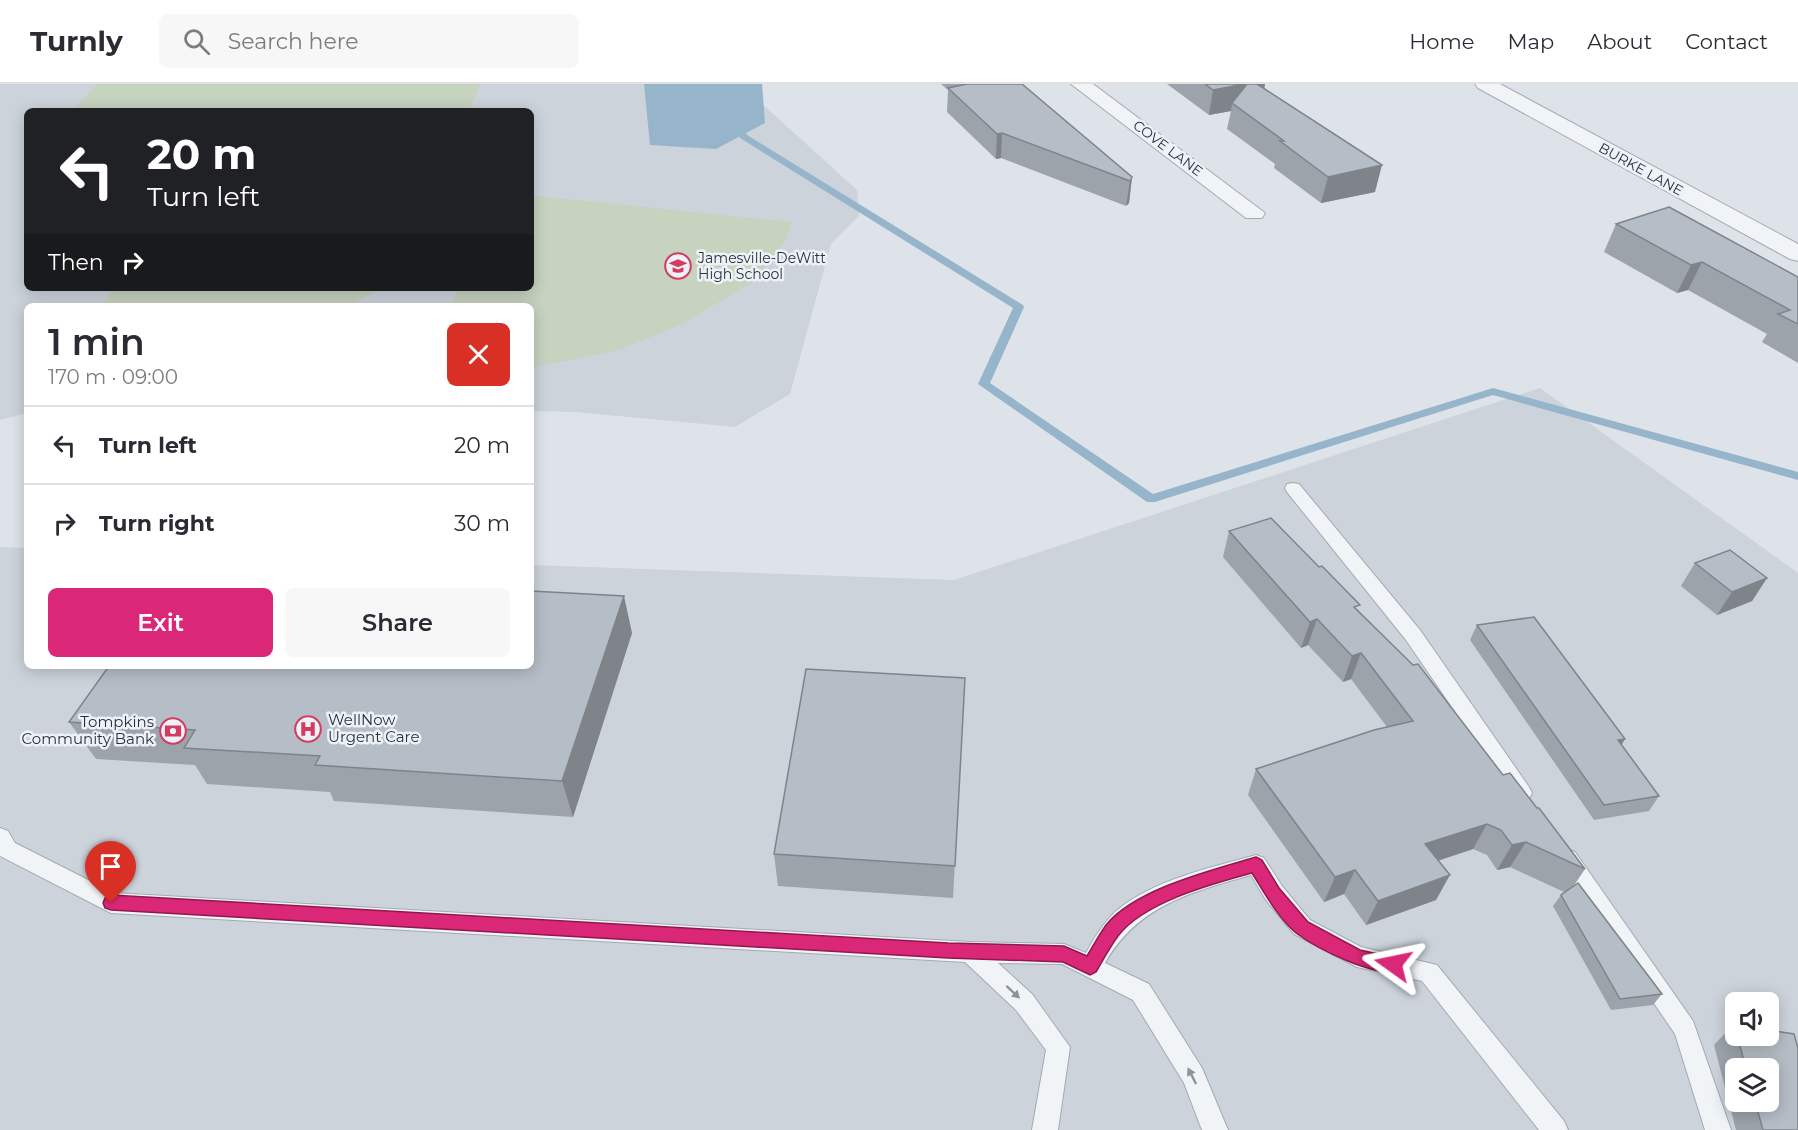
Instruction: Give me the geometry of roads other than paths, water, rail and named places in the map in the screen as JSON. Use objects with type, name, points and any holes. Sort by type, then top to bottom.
[{"type":"street","name":"COVE LANE","points":[[1081,84],[1254,213]]},
{"type":"street","name":"BURKE LANE","points":[[1485,84],[1798,254]]},
{"type":"lane","points":[[1293,488],[1413,635],[1535,812]]},
{"type":"lane","points":[[0,837],[7,849],[111,903],[970,952],[1064,954],[1140,992],[1193,1076],[1215,1130]]},
{"type":"lane","points":[[1556,842],[1685,1029],[1718,1130]]},
{"type":"lane","points":[[1090,967],[1113,929],[1144,906],[1194,882],[1256,864],[1274,893],[1302,927],[1357,957],[1430,972],[1555,1130]]},
{"type":"lane","points":[[970,952],[1024,1002],[1058,1047],[1048,1123],[1045,1130]]},
{"type":"water","points":[[644,84],[762,84],[765,123],[716,149],[650,145]]},
{"type":"waterway","points":[[736,120],[743,136],[1019,307],[984,384],[1151,499],[1493,391],[1798,476]]},
{"type":"place","name":"Jamesville-DeWitt High School","points":[[678,266]]},
{"type":"place","name":"WellNow Urgent Care","points":[[308,729]]},
{"type":"place","name":"Tompkins Community Bank","points":[[173,731]]}]
